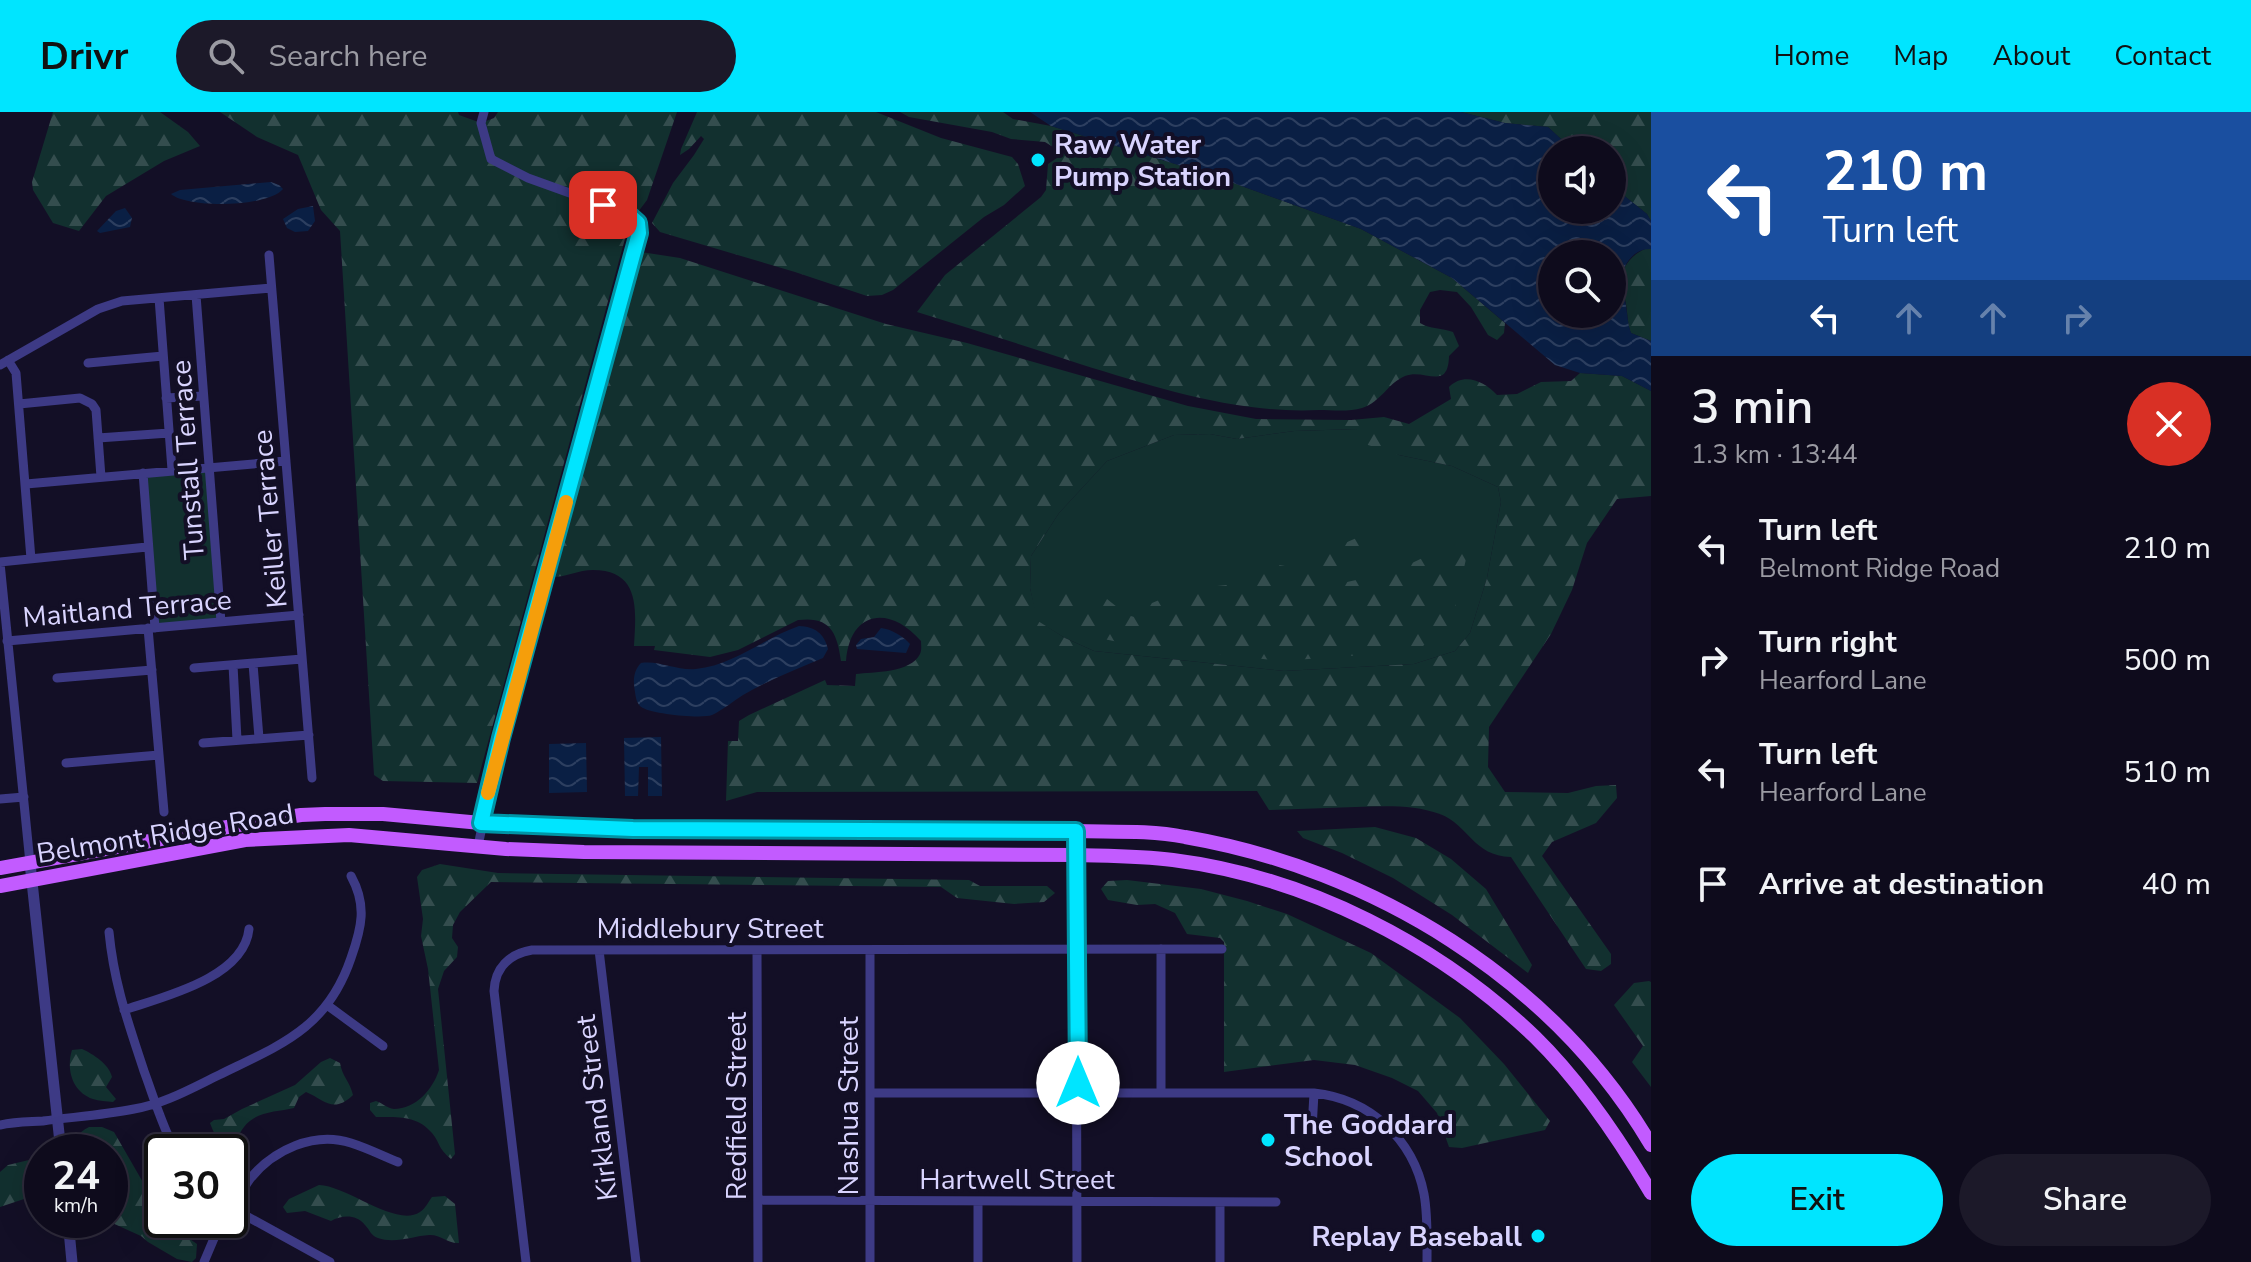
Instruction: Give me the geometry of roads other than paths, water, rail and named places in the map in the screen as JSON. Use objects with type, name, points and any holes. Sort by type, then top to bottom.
[{"type":"main road","name":"Belmont Ridge Road","points":[[0,868],[301,815],[383,814],[481,823],[633,829],[1076,831],[1182,836],[1266,855],[1337,880],[1404,912],[1473,955],[1513,985],[1551,1020],[1603,1076],[1651,1145]]},
{"type":"main road","points":[[691,853],[711,848],[718,839],[720,829]]},
{"type":"main road","name":"Belmont Ridge Road","points":[[0,886],[245,840],[349,835],[584,852],[1076,855],[1174,860],[1231,871],[1330,903],[1409,942],[1441,963],[1535,1037],[1611,1128],[1651,1193]]},
{"type":"street","points":[[478,846],[506,719],[639,233],[638,223],[628,214],[528,178],[491,159],[481,123],[484,112]]},
{"type":"street","name":"Keiller Terrace","points":[[269,255],[312,778]]},
{"type":"street","points":[[31,559],[16,373],[4,362],[98,309],[122,301],[271,288]]},
{"type":"street","name":"Tunstall Terrace","points":[[196,295],[221,622]]},
{"type":"street","points":[[159,298],[172,470]]},
{"type":"street","points":[[88,363],[163,356]]},
{"type":"street","points":[[166,398],[203,396]]},
{"type":"street","points":[[19,404],[80,398],[92,404],[96,410],[101,477]]},
{"type":"street","points":[[98,438],[169,433]]},
{"type":"street","points":[[26,484],[286,461]]},
{"type":"street","points":[[143,473],[152,670],[164,812]]},
{"type":"street","points":[[59,1134],[0,563],[147,547]]},
{"type":"street","name":"Maitland Terrace","points":[[7,641],[299,615]]},
{"type":"street","points":[[194,668],[302,659]]},
{"type":"street","points":[[253,664],[259,738]]},
{"type":"street","points":[[233,665],[237,740]]},
{"type":"street","points":[[57,678],[152,670]]},
{"type":"street","points":[[203,743],[309,735]]},
{"type":"street","points":[[66,763],[159,755]]},
{"type":"street","points":[[0,799],[24,797]]},
{"type":"street","points":[[1076,831],[1077,1262]]},
{"type":"street","points":[[0,1125],[156,1104],[298,1034],[327,1005],[355,947],[361,919],[359,891],[351,876]]},
{"type":"street","points":[[124,1010],[185,989],[214,974],[236,958],[246,945],[249,929]]},
{"type":"street","points":[[109,932],[114,978],[168,1134]]},
{"type":"street","points":[[1161,949],[1161,1093]]},
{"type":"street","name":"Middlebury Street","points":[[526,1262],[495,981],[505,962],[523,951],[1222,949]]},
{"type":"street","name":"Kirkland Street","points":[[599,950],[636,1262]]},
{"type":"street","name":"Redfield Street","points":[[757,950],[758,1262]]},
{"type":"street","name":"Nashua Street","points":[[870,950],[870,1262]]},
{"type":"street","points":[[327,1005],[383,1046]]},
{"type":"street","points":[[870,1093],[1314,1093],[1346,1100],[1368,1110],[1388,1126],[1408,1151],[1424,1193],[1427,1262]]},
{"type":"street","points":[[1312,1129],[1314,1093]]},
{"type":"street","points":[[248,1182],[282,1151],[302,1143],[344,1141],[398,1162]]},
{"type":"street","name":"Hartwell Street","points":[[759,1200],[1276,1202]]},
{"type":"street","points":[[978,1201],[978,1262]]},
{"type":"street","points":[[1220,1202],[1220,1262]]},
{"type":"street","points":[[248,1217],[330,1262]]},
{"type":"street","points":[[70,1238],[72,1262]]},
{"type":"street","points":[[204,1262],[214,1238]]},
{"type":"water","points":[[1030,112],[1461,112],[1505,123],[1548,127],[1558,136],[1538,136],[1538,224],[1626,224],[1626,197],[1651,221],[1651,249],[1638,252],[1626,265],[1626,240],[1538,240],[1538,328],[1626,328],[1626,307],[1631,333],[1651,341],[1651,391],[1622,376],[1580,373],[1555,365],[1452,278],[1361,229],[1211,175],[1051,126]]},
{"type":"water","points":[[271,182],[283,189],[275,195],[246,202],[210,204],[180,199],[171,194],[180,190]]},
{"type":"water","points":[[313,206],[315,221],[308,231],[295,232],[287,228],[283,219],[298,209]]},
{"type":"water","points":[[125,208],[132,218],[130,227],[97,231],[116,211]]},
{"type":"water","points":[[799,626],[814,629],[821,635],[828,649],[823,658],[762,684],[712,715],[657,712],[643,708],[637,702],[634,677],[641,663],[689,669],[710,666],[736,657]]},
{"type":"water","points":[[881,628],[893,631],[910,644],[906,653],[857,649],[856,645],[861,639],[874,637]]},
{"type":"water","points":[[661,737],[662,796],[648,796],[648,767],[639,767],[638,796],[625,796],[624,738]]},
{"type":"water","points":[[586,743],[587,792],[549,793],[549,744]]},
{"type":"place","name":"Raw Water Pump Station","points":[[1038,160]]},
{"type":"place","name":"The Goddard School","points":[[1268,1140]]},
{"type":"place","name":"Replay Baseball","points":[[1538,1236]]}]
